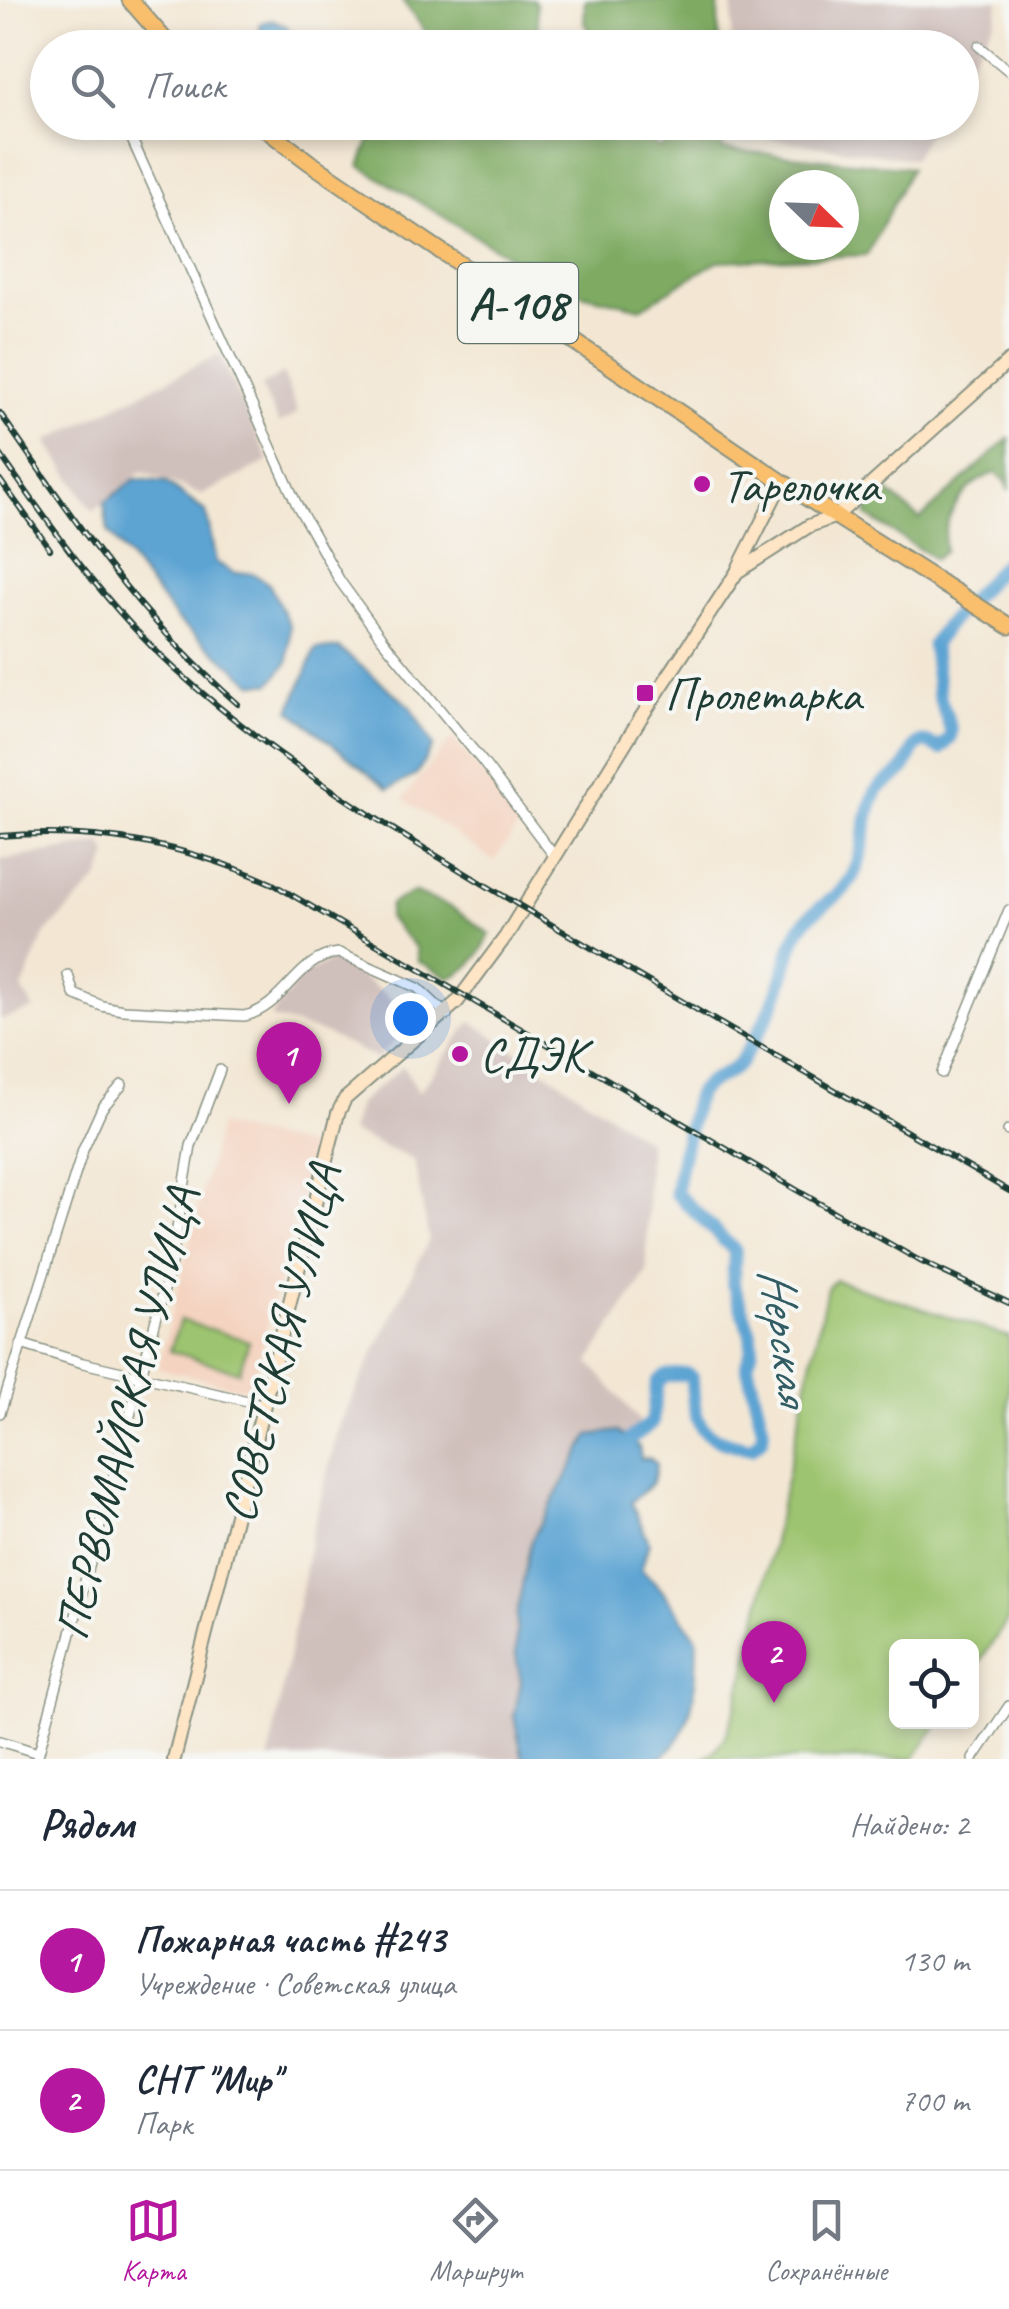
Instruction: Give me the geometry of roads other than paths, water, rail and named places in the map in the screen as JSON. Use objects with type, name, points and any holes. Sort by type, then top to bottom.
[{"type":"highway","points":[[130,0],[156,30]]},
{"type":"highway","name":"А-108","points":[[280,140],[782,482],[1006,624]]},
{"type":"street","points":[[980,46],[1009,71]]},
{"type":"street","points":[[132,140],[297,505],[340,581],[555,857]]},
{"type":"street","name":"СОВЕТСКАЯ УЛИЦА","points":[[174,1759],[338,1113],[355,1089],[446,1014],[506,936],[640,719],[737,572],[810,526],[836,516],[1009,362]]},
{"type":"street","points":[[737,572],[782,482]]},
{"type":"street","points":[[942,1073],[1009,910]]},
{"type":"street","points":[[68,975],[74,994],[102,1006],[244,1016],[271,1005],[314,960],[340,953],[418,988],[446,1014]]},
{"type":"street","name":"ПЕРВОМАЙСКАЯ УЛИЦА","points":[[38,1756],[171,1264],[191,1146],[220,1070]]},
{"type":"street","points":[[0,1413],[83,1150],[102,1108],[122,1085]]},
{"type":"street","points":[[21,1344],[82,1363],[264,1404]]},
{"type":"street","points":[[972,1759],[1009,1706]]},
{"type":"street","points":[[0,1741],[38,1756]]},
{"type":"water","points":[[273,20],[289,30],[260,30],[261,23]]},
{"type":"water","points":[[135,479],[165,482],[206,512],[216,562],[234,573],[252,573],[269,584],[290,626],[288,662],[270,684],[253,683],[178,621],[108,531],[104,503]]},
{"type":"water","points":[[339,648],[410,706],[433,746],[416,775],[388,789],[290,710],[316,649]]},
{"type":"water","points":[[618,1431],[639,1447],[641,1459],[649,1458],[656,1463],[652,1482],[631,1502],[649,1542],[641,1570],[664,1593],[697,1638],[695,1688],[688,1720],[660,1759],[523,1759],[514,1717],[521,1682],[516,1655],[517,1611],[531,1541],[590,1435]]},
{"type":"waterway","name":"Нерская","points":[[626,1454],[630,1439],[652,1423],[657,1383],[665,1376],[687,1374],[692,1378],[698,1420],[710,1435],[751,1448],[762,1439],[747,1364],[751,1335],[733,1284],[735,1251],[676,1193],[693,1109],[699,1092],[737,1065],[757,1035],[775,1001],[801,927],[841,892],[853,875],[876,792],[901,772],[920,743],[940,749],[950,738],[939,696],[933,645],[1009,559]]},
{"type":"railway","points":[[0,413],[81,529],[139,603],[238,704]]},
{"type":"railway","points":[[0,454],[61,539],[127,620],[176,670],[260,739],[439,858],[1009,1191]]},
{"type":"railway","points":[[0,480],[50,549]]},
{"type":"railway","points":[[0,836],[71,834],[140,842],[207,859],[273,884],[920,1261],[1009,1303]]},
{"type":"place","name":"Тарелочка","points":[[702,484]]},
{"type":"place","name":"Пролетарка","points":[[645,693]]},
{"type":"place","name":"СДЭК","points":[[460,1054]]},
{"type":"place","name":"Пожарная часть #243","points":[[289,1104]]},
{"type":"place","name":"СНТ \"Мир\"","points":[[774,1703]]}]
